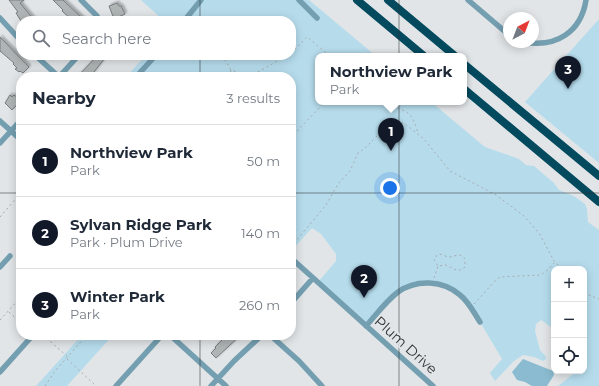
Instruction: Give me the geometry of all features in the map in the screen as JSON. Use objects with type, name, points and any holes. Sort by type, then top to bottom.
[{"type":"highway","points":[[357,0],[420,53]]},
{"type":"highway","points":[[388,0],[451,53]]},
{"type":"highway","points":[[467,66],[599,176]]},
{"type":"highway","points":[[467,92],[599,202]]},
{"type":"street","points":[[81,0],[96,16]]},
{"type":"street","points":[[188,16],[201,0]]},
{"type":"street","points":[[299,0],[317,18]]},
{"type":"street","points":[[468,0],[503,30]]},
{"type":"street","points":[[539,44],[551,43],[569,33],[578,24],[585,8],[586,0]]},
{"type":"street","points":[[0,18],[16,36]]},
{"type":"street","points":[[40,60],[54,72]]},
{"type":"street","points":[[64,72],[74,60]]},
{"type":"street","points":[[141,72],[151,60]]},
{"type":"street","points":[[0,121],[16,136]]},
{"type":"street","points":[[0,144],[16,126]]},
{"type":"street","points":[[0,267],[10,256]]},
{"type":"street","name":"Plum Drive","points":[[296,263],[433,386]]},
{"type":"street","points":[[296,297],[313,278]]},
{"type":"street","points":[[366,326],[390,299],[400,291],[415,284],[433,283],[453,289],[460,294],[480,322]]},
{"type":"street","points":[[0,372],[29,340]]},
{"type":"street","points":[[116,386],[157,340]]},
{"type":"street","points":[[176,340],[226,386]]},
{"type":"street","points":[[211,386],[234,361],[257,340]]},
{"type":"street","points":[[276,340],[299,361],[322,386]]},
{"type":"path","points":[[296,48],[308,37],[327,53]]},
{"type":"path","points":[[225,60],[231,70],[237,72]]},
{"type":"path","points":[[256,72],[279,60]]},
{"type":"path","points":[[296,133],[322,105]]},
{"type":"path","points":[[388,105],[391,108],[401,109],[408,113],[413,118],[418,134]]},
{"type":"path","points":[[296,241],[326,205],[335,188],[350,171],[358,153],[370,144],[380,132],[400,123],[404,123],[429,144],[450,171],[496,195],[524,216],[539,232],[554,261],[559,266]]},
{"type":"path","points":[[0,217],[16,199]]},
{"type":"path","points":[[438,254],[450,257],[460,255],[466,261],[465,267],[460,270],[454,270],[446,265],[438,266],[434,260],[438,254]]},
{"type":"path","points":[[470,306],[475,303],[500,277],[541,275],[549,269],[554,261]]},
{"type":"path","points":[[433,283],[438,266]]},
{"type":"path","points":[[587,294],[599,298]]},
{"type":"path","points":[[0,320],[16,303]]},
{"type":"path","points":[[9,311],[16,318]]},
{"type":"path","points":[[47,340],[96,386]]},
{"type":"path","points":[[45,386],[49,379],[83,340]]},
{"type":"shaded area","points":[[141,0],[309,0],[372,53],[315,53],[315,105],[435,105],[485,147],[519,159],[526,165],[534,166],[554,183],[559,190],[574,196],[585,204],[588,222],[599,230],[599,386],[558,386],[573,374],[587,374],[587,266],[551,266],[551,327],[541,320],[536,324],[535,331],[540,350],[547,358],[543,361],[534,357],[523,355],[514,361],[495,381],[490,373],[502,359],[480,322],[460,294],[431,283],[400,291],[366,326],[318,282],[336,261],[336,254],[321,234],[312,228],[296,246],[296,72],[131,72],[141,60],[296,60],[296,16],[159,16]]},
{"type":"shaded area","points":[[599,19],[599,163],[525,102]]},
{"type":"shaded area","points":[[77,340],[108,340],[67,386],[36,386]]},
{"type":"shaded area","points":[[523,359],[551,370],[551,374],[554,375],[547,386],[532,386],[517,380],[512,372]]},
{"type":"building","points":[[9,0],[24,0],[20,3],[31,16],[18,16],[16,13],[18,12]]},
{"type":"building","points":[[53,0],[63,0],[80,16],[68,16],[62,11],[63,10]]},
{"type":"building","points":[[117,3],[121,6],[125,14],[121,16],[113,16],[109,6]]},
{"type":"building","points":[[0,37],[16,54],[16,60],[22,60],[29,67],[24,72],[19,72],[15,69],[17,68],[13,64],[14,63],[0,51]]},
{"type":"building","points":[[93,60],[103,60],[94,72],[82,72]]},
{"type":"building","points":[[10,95],[12,97],[14,95],[16,96],[16,106],[12,110],[5,103]]},
{"type":"building","points":[[222,340],[236,340],[216,358],[211,353],[216,348],[215,347]]},
{"type":"place","name":"Winter Park","points":[[568,89]]},
{"type":"place","name":"Northview Park","points":[[391,151]]},
{"type":"place","name":"Sylvan Ridge Park","points":[[364,298]]}]
